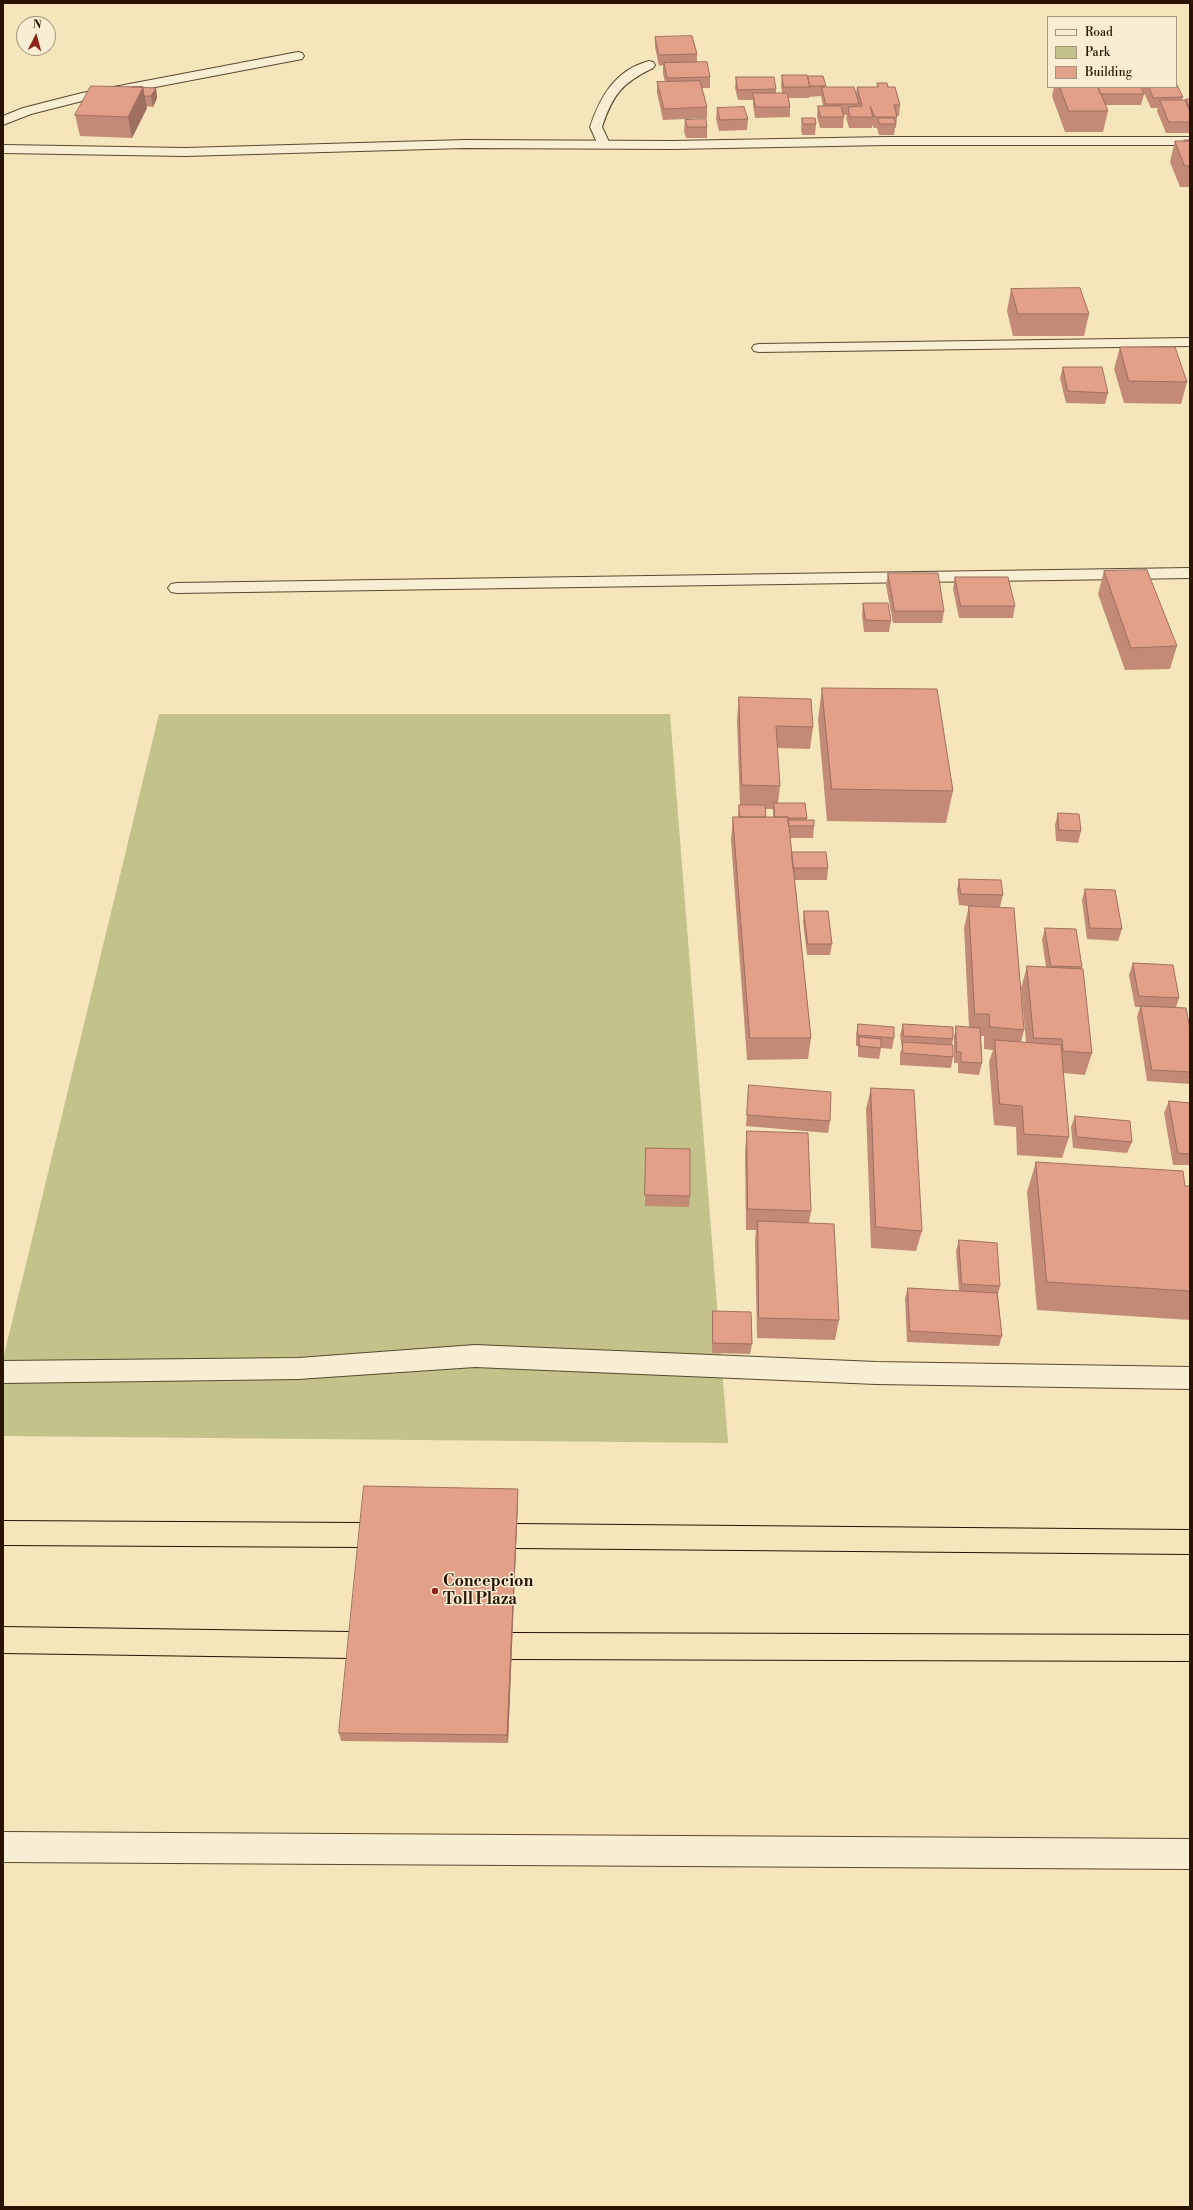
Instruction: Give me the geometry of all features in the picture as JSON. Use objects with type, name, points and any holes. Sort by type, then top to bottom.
[{"type":"highway","points":[[3,1533],[362,1535]]},
{"type":"highway","points":[[516,1536],[1190,1542]]},
{"type":"highway","points":[[3,1640],[350,1645]]},
{"type":"highway","points":[[512,1646],[1190,1648]]},
{"type":"street","points":[[3,121],[26,111],[82,97],[298,56]]},
{"type":"street","points":[[604,144],[596,127],[607,97],[616,84],[650,65]]},
{"type":"street","points":[[3,149],[185,152],[465,144],[1190,141]]},
{"type":"street","points":[[759,348],[1190,342]]},
{"type":"street","points":[[177,588],[1190,572]]},
{"type":"street","points":[[3,1372],[284,1370],[414,1363],[475,1356],[876,1373],[1190,1378]]},
{"type":"street","points":[[3,1847],[1190,1854]]},
{"type":"green space","points":[[159,714],[670,714],[728,1443],[3,1436],[3,1359]]},
{"type":"building","points":[[692,36],[697,54],[659,55],[655,37]]},
{"type":"building","points":[[707,62],[710,77],[667,78],[664,63]]},
{"type":"building","points":[[782,75],[807,75],[810,87],[784,87]]},
{"type":"building","points":[[808,76],[823,76],[826,86],[810,86]]},
{"type":"building","points":[[736,77],[774,77],[776,89],[738,90]]},
{"type":"building","points":[[700,81],[707,107],[664,109],[657,82]]},
{"type":"building","points":[[877,83],[887,83],[888,87],[895,87],[900,105],[894,105],[897,117],[875,117],[870,106],[873,117],[850,117],[848,107],[862,106],[857,87],[878,87]]},
{"type":"building","points":[[1177,85],[1183,97],[1153,98],[1149,88],[1177,88]]},
{"type":"building","points":[[91,86],[143,87],[128,117],[75,115]]},
{"type":"building","points":[[143,87],[156,88],[151,96],[144,96]]},
{"type":"building","points":[[822,87],[854,87],[859,104],[826,104]]},
{"type":"building","points":[[1060,88],[1098,88],[1108,111],[1069,111]]},
{"type":"building","points":[[1098,88],[1141,88],[1144,94],[1101,94]]},
{"type":"building","points":[[753,93],[787,93],[790,107],[756,107]]},
{"type":"building","points":[[1186,99],[1190,99],[1190,108]]},
{"type":"building","points":[[1160,100],[1185,100],[1190,112],[1190,122],[1169,122]]},
{"type":"building","points":[[818,106],[841,106],[844,117],[821,117]]},
{"type":"building","points":[[744,107],[748,119],[720,120],[717,108]]},
{"type":"building","points":[[802,118],[815,118],[816,124],[803,124]]},
{"type":"building","points":[[878,118],[894,118],[896,124],[880,124]]},
{"type":"building","points":[[706,119],[707,127],[687,127],[685,120]]},
{"type":"building","points":[[1175,141],[1190,141],[1190,166],[1185,166]]},
{"type":"building","points":[[1080,288],[1089,314],[1018,314],[1011,289]]},
{"type":"building","points":[[1120,347],[1175,347],[1187,382],[1129,381]]},
{"type":"building","points":[[1063,367],[1102,367],[1108,393],[1068,391]]},
{"type":"building","points":[[1147,570],[1177,646],[1131,648],[1104,571]]},
{"type":"building","points":[[888,573],[938,573],[944,611],[895,611]]},
{"type":"building","points":[[955,577],[1008,577],[1015,606],[961,606]]},
{"type":"building","points":[[863,603],[888,603],[891,621],[866,620]]},
{"type":"building","points":[[822,688],[937,689],[953,791],[832,789]]},
{"type":"building","points":[[739,697],[811,699],[813,727],[776,726],[780,786],[742,785]]},
{"type":"building","points":[[774,803],[805,803],[807,818],[775,817]]},
{"type":"building","points":[[739,805],[765,805],[766,817],[740,817]]},
{"type":"building","points":[[1058,813],[1079,814],[1081,831],[1059,830]]},
{"type":"building","points":[[733,817],[788,817],[811,1038],[750,1038]]},
{"type":"building","points":[[788,820],[814,820],[814,826],[789,826]]},
{"type":"building","points":[[792,852],[826,852],[828,868],[793,868]]},
{"type":"building","points":[[959,879],[1001,880],[1003,895],[961,894]]},
{"type":"building","points":[[1085,889],[1115,890],[1122,929],[1090,928]]},
{"type":"building","points":[[969,906],[1014,908],[1024,1030],[990,1027],[989,1014],[975,1014]]},
{"type":"building","points":[[804,911],[828,911],[832,944],[808,944]]},
{"type":"building","points":[[1045,928],[1076,929],[1082,967],[1051,966]]},
{"type":"building","points":[[1133,963],[1173,965],[1179,998],[1139,996]]},
{"type":"building","points":[[1027,966],[1083,969],[1092,1053],[1063,1051],[1062,1039],[1034,1038]]},
{"type":"building","points":[[1141,1006],[1186,1008],[1190,1029],[1190,1072],[1152,1070]]},
{"type":"building","points":[[858,1024],[894,1027],[894,1038],[858,1035]]},
{"type":"building","points":[[903,1024],[953,1027],[953,1039],[904,1036]]},
{"type":"building","points":[[956,1026],[980,1028],[982,1063],[961,1062],[961,1052],[957,1052]]},
{"type":"building","points":[[859,1037],[881,1039],[881,1048],[860,1046]]},
{"type":"building","points":[[995,1040],[1061,1045],[1069,1137],[1024,1134],[1022,1106],[1000,1104]]},
{"type":"building","points":[[903,1042],[953,1045],[953,1057],[903,1053]]},
{"type":"building","points":[[749,1085],[831,1092],[830,1121],[747,1115]]},
{"type":"building","points":[[871,1088],[914,1090],[922,1231],[876,1227]]},
{"type":"building","points":[[1169,1101],[1190,1103],[1190,1154],[1178,1153]]},
{"type":"building","points":[[1075,1116],[1130,1121],[1132,1142],[1077,1137]]},
{"type":"building","points":[[747,1131],[808,1133],[811,1211],[748,1209]]},
{"type":"building","points":[[646,1148],[690,1149],[690,1196],[645,1195]]},
{"type":"building","points":[[1036,1162],[1183,1171],[1185,1186],[1190,1186],[1190,1291],[1047,1282]]},
{"type":"building","points":[[758,1221],[834,1224],[839,1320],[759,1318]]},
{"type":"building","points":[[959,1240],[997,1243],[1000,1286],[962,1284]]},
{"type":"building","points":[[908,1288],[997,1293],[1002,1336],[910,1331]]},
{"type":"building","points":[[713,1311],[751,1312],[752,1344],[713,1343]]},
{"type":"building","name":"Concepcion Toll Plaza","points":[[364,1486],[518,1489],[507,1735],[339,1733]]},
{"type":"place","name":"Concepcion Toll Plaza","points":[[435,1591]]}]
